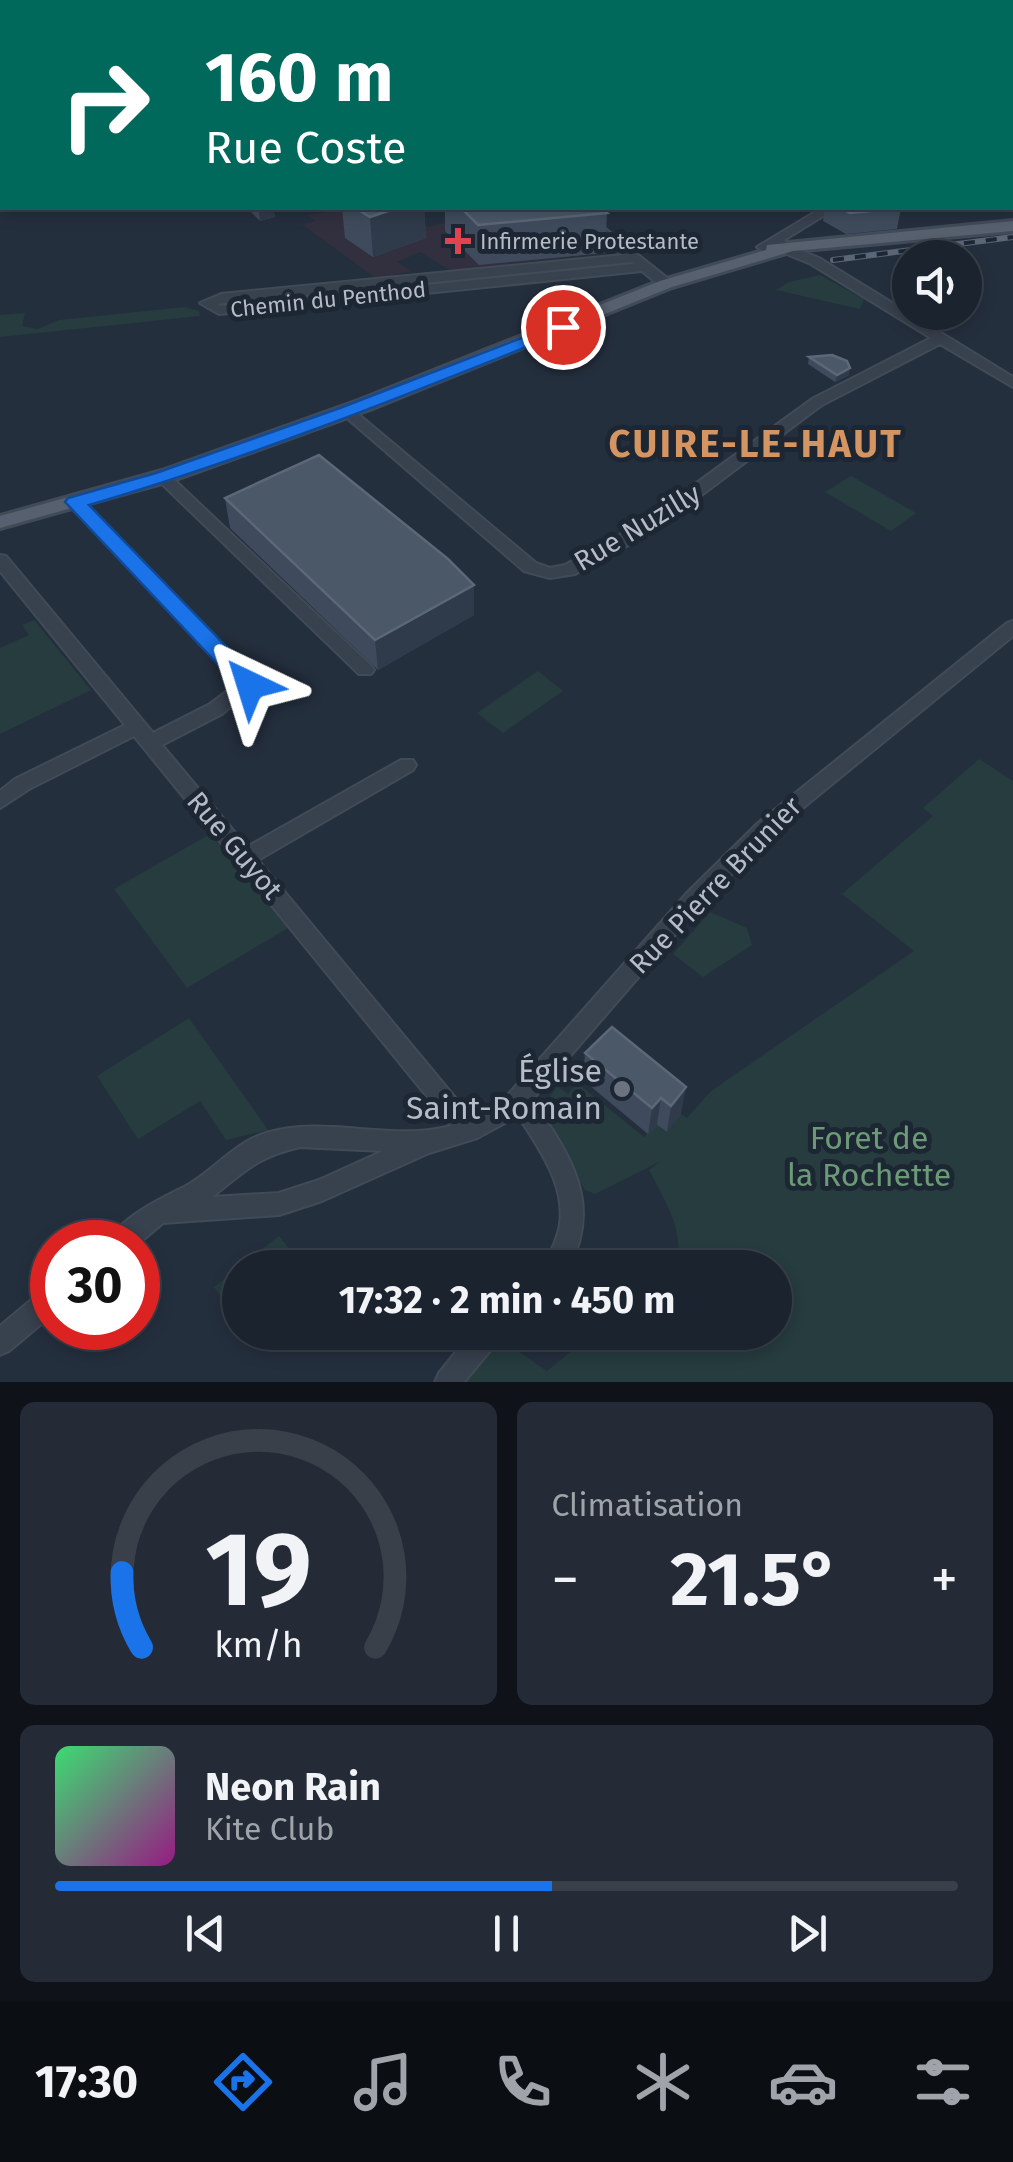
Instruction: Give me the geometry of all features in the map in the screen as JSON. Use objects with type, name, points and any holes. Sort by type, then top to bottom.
[{"type":"main road","points":[[0,522],[163,477],[347,412],[666,284],[775,245],[1013,226]]},
{"type":"street","points":[[575,210],[666,284]]},
{"type":"street","points":[[775,245],[827,210]]},
{"type":"street","points":[[775,245],[816,261],[1013,383]]},
{"type":"street","name":"Chemin du Penthod","points":[[640,262],[219,310],[206,303],[221,298],[640,262]]},
{"type":"street","name":"Rue Nuzilly","points":[[347,412],[530,566],[560,572],[679,507],[817,402],[941,338]]},
{"type":"street","points":[[163,477],[365,670]]},
{"type":"street","points":[[75,502],[251,682],[216,709],[150,743]]},
{"type":"street","name":"Rue Guyot","points":[[0,560],[469,1131]]},
{"type":"street","name":"Rue Pierre Brunier","points":[[152,1217],[279,1204],[322,1190],[426,1143],[491,1122],[520,1101],[693,900],[764,829],[1013,627]]},
{"type":"street","points":[[0,800],[22,784],[136,727]]},
{"type":"street","points":[[245,858],[407,765]]},
{"type":"street","points":[[520,1101],[574,1199],[576,1219],[564,1250]]},
{"type":"street","name":"Rue Pierre Brunier","points":[[148,1220],[206,1188],[248,1153],[282,1138],[426,1143]]},
{"type":"street","points":[[0,1342],[30,1317]]},
{"type":"street","points":[[448,1382],[474,1350]]},
{"type":"shaded area","name":"Infirmerie Protestante","points":[[338,210],[397,210],[429,227],[490,211],[605,253],[451,271],[420,252],[397,262],[411,271],[377,279],[303,225],[315,221],[307,215]]},
{"type":"green space","points":[[820,275],[864,299],[860,309],[776,290],[789,282]]},
{"type":"green space","points":[[185,307],[199,311],[200,316],[0,337],[0,315],[25,313],[22,326],[38,329],[59,320]]},
{"type":"green space","points":[[851,476],[916,513],[891,531],[825,492]]},
{"type":"green space","points":[[34,620],[91,690],[0,734],[0,648],[29,635],[22,625]]},
{"type":"green space","points":[[538,671],[563,691],[503,733],[477,713]]},
{"type":"green space","name":"Foret de la Rochette","points":[[979,759],[1013,781],[1013,1382],[458,1382],[483,1350],[516,1350],[547,1371],[572,1350],[792,1350],[792,1250],[679,1250],[676,1228],[649,1170],[661,1161],[595,1194],[585,1190],[543,1118],[547,1101],[557,1086],[568,1094],[577,1083],[644,1137],[657,1125],[667,1132],[681,1114],[687,1118],[711,1091],[914,951],[842,894],[933,816],[923,808]]},
{"type":"green space","points":[[210,834],[288,928],[187,988],[114,889]]},
{"type":"green space","points":[[710,912],[747,928],[752,945],[703,977],[673,954]]},
{"type":"green space","points":[[189,1018],[268,1130],[226,1140],[200,1101],[138,1139],[97,1076]]},
{"type":"green space","points":[[279,1236],[290,1250],[261,1250]]},
{"type":"green space","points":[[222,1281],[222,1298],[214,1287]]},
{"type":"building","points":[[359,210],[391,210],[370,217]]},
{"type":"building","points":[[463,210],[607,213],[478,225]]},
{"type":"building","points":[[832,355],[847,361],[850,368],[837,375],[809,357]]},
{"type":"building","points":[[319,455],[448,559],[474,585],[375,640],[225,498]]},
{"type":"building","points":[[612,1027],[686,1087],[671,1106],[661,1098],[652,1108],[585,1053]]},
{"type":"railway","points":[[833,260],[1013,237]]},
{"type":"place","name":"Infirmerie Protestante","points":[[458,241]]},
{"type":"place","name":"Église Saint-Romain","points":[[622,1089]]},
{"type":"district","name":"CUIRE-LE-HAUT","points":[[756,444]]},
{"type":"route","points":[[250,685],[75,502],[163,477],[347,412],[563,327]]}]
